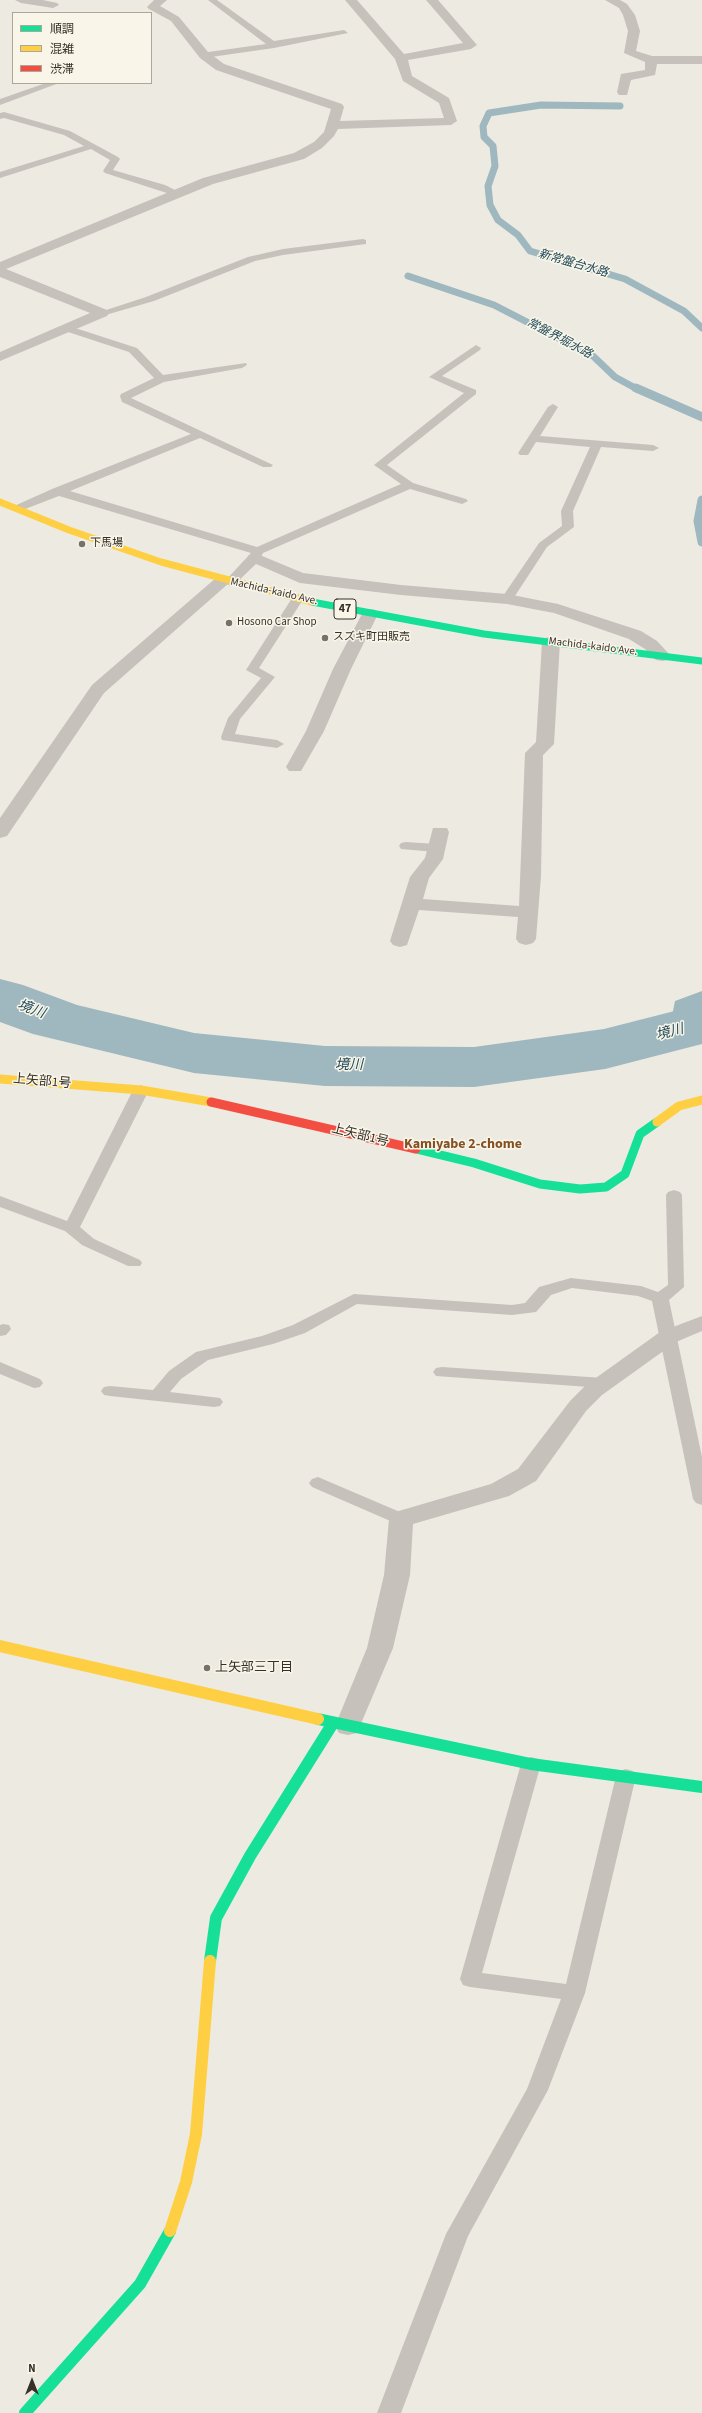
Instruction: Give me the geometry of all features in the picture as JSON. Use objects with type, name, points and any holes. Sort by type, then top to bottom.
[{"type":"street","points":[[20,0],[53,5]]},
{"type":"street","points":[[332,124],[451,121],[445,101],[407,78],[401,58],[351,0]]},
{"type":"street","points":[[401,58],[471,45],[432,0]]},
{"type":"street","points":[[611,0],[623,6],[629,15],[634,31],[630,53],[651,60],[702,60]]},
{"type":"street","points":[[0,267],[208,181],[299,156],[318,145],[330,133],[338,107],[220,67],[204,55],[175,19],[153,7],[158,1]]},
{"type":"street","points":[[623,92],[625,77],[651,72],[651,60]]},
{"type":"street","points":[[0,272],[102,313]]},
{"type":"street","points":[[0,357],[69,329],[102,313]]},
{"type":"street","name":"Machida-kaido Ave.","points":[[0,502],[126,551],[227,581],[298,598],[370,614],[478,633],[702,661]]},
{"type":"street","points":[[256,555],[300,578],[401,590],[507,599],[558,609],[610,625],[651,644],[662,656]]},
{"type":"street","points":[[0,832],[98,689],[227,581]]},
{"type":"street","points":[[295,767],[315,731],[342,669],[370,614]]},
{"type":"street","points":[[526,939],[531,876],[534,753],[545,744],[551,642]]},
{"type":"street","points":[[400,941],[420,876],[434,858],[438,840]]},
{"type":"street","points":[[412,904],[527,912]]},
{"type":"street","name":"上矢部1号","points":[[0,1078],[141,1090],[249,1109],[474,1163],[540,1184],[580,1189],[606,1187],[625,1174],[640,1134],[679,1106],[702,1100]]},
{"type":"street","points":[[25,2413],[140,2284],[174,2224],[186,2182],[196,2134],[206,1985],[216,1918],[250,1856],[340,1725],[380,1648],[397,1574],[401,1519],[500,1490],[527,1475],[578,1406],[604,1383],[668,1337],[702,1323]]},
{"type":"street","points":[[0,1646],[340,1725],[531,1764],[702,1787]]},
{"type":"lane","points":[[212,0],[272,44]]},
{"type":"lane","points":[[204,55],[344,34]]},
{"type":"lane","points":[[0,102],[52,84]]},
{"type":"lane","points":[[0,116],[4,115],[67,133],[114,159],[108,171],[162,186],[176,193]]},
{"type":"lane","points":[[0,175],[92,146]]},
{"type":"lane","points":[[102,313],[150,299],[252,259],[283,252],[363,242]]},
{"type":"lane","points":[[69,329],[132,350],[161,379]]},
{"type":"lane","points":[[462,501],[409,485],[380,465],[472,392],[434,377],[476,348]]},
{"type":"lane","points":[[242,365],[161,379],[125,396],[126,400],[199,435],[266,464]]},
{"type":"lane","points":[[524,453],[553,407]]},
{"type":"lane","points":[[16,509],[56,491],[199,435]]},
{"type":"lane","points":[[534,439],[653,448]]},
{"type":"lane","points":[[507,599],[542,545],[568,527],[567,510],[597,443]]},
{"type":"lane","points":[[227,581],[256,555],[409,485]]},
{"type":"lane","points":[[56,491],[256,555]]},
{"type":"lane","points":[[277,744],[227,737],[234,718],[270,677],[252,670],[298,598]]},
{"type":"lane","points":[[406,846],[438,840]]},
{"type":"lane","points":[[71,1228],[141,1090]]},
{"type":"lane","points":[[660,1298],[676,1287],[674,1195]]},
{"type":"lane","points":[[0,1201],[71,1228],[88,1242],[134,1263]]},
{"type":"lane","points":[[157,1396],[176,1375],[202,1356],[267,1340],[299,1329],[354,1299],[512,1310],[530,1308],[545,1291],[571,1283],[641,1291],[660,1298]]},
{"type":"lane","points":[[660,1298],[702,1499]]},
{"type":"lane","points":[[0,1367],[34,1383]]},
{"type":"lane","points":[[442,1372],[604,1383]]},
{"type":"lane","points":[[110,1391],[214,1402]]},
{"type":"lane","points":[[318,1483],[401,1519]]},
{"type":"lane","points":[[531,1764],[470,1979],[574,1993]]},
{"type":"lane","points":[[389,2413],[457,2234],[537,2090],[574,1993],[626,1776]]},
{"type":"water","points":[[702,991],[702,1036],[641,1051],[671,1021],[675,1001]]},
{"type":"waterway","name":"新常盤台水路","points":[[620,106],[541,105],[489,113],[483,126],[484,137],[493,146],[495,166],[488,186],[490,205],[498,220],[518,235],[530,251],[625,279],[684,311],[702,328]]},
{"type":"waterway","name":"常盤界堀水路","points":[[408,276],[494,305],[593,356],[615,377],[637,389]]},
{"type":"waterway","name":"常盤界堀水路","points":[[636,388],[702,417]]},
{"type":"waterway","name":"常盤界堀水路","points":[[702,500],[698,521],[702,542]]},
{"type":"waterway","name":"境川","points":[[0,999],[56,1020],[194,1053],[325,1066],[474,1067],[605,1049],[702,1024]]},
{"type":"traffic: fast","points":[[312,602],[484,634],[702,661]]},
{"type":"traffic: fast","points":[[416,1149],[474,1163],[540,1184],[580,1189],[606,1187],[625,1174],[640,1134],[657,1122]]},
{"type":"traffic: fast","points":[[318,1719],[531,1764],[702,1787]]},
{"type":"traffic: fast","points":[[210,1961],[216,1918],[250,1856],[333,1723]]},
{"type":"traffic: fast","points":[[25,2413],[140,2284],[170,2231]]},
{"type":"traffic: slow","points":[[0,502],[69,530],[161,562],[230,582],[312,602]]},
{"type":"traffic: slow","points":[[0,1079],[141,1090],[211,1102]]},
{"type":"traffic: slow","points":[[657,1122],[679,1106],[702,1100]]},
{"type":"traffic: slow","points":[[0,1646],[318,1719]]},
{"type":"traffic: slow","points":[[170,2231],[186,2182],[196,2134],[210,1961]]},
{"type":"traffic: jam","points":[[211,1102],[416,1149]]},
{"type":"place","name":"下馬場","points":[[82,544]]},
{"type":"place","name":"Hosono Car Shop","points":[[229,623]]},
{"type":"place","name":"スズキ町田販売","points":[[325,638]]},
{"type":"place","name":"上矢部三丁目","points":[[207,1668]]},
{"type":"district","name":"Kamiyabe 2-chome","points":[[463,1145]]}]
